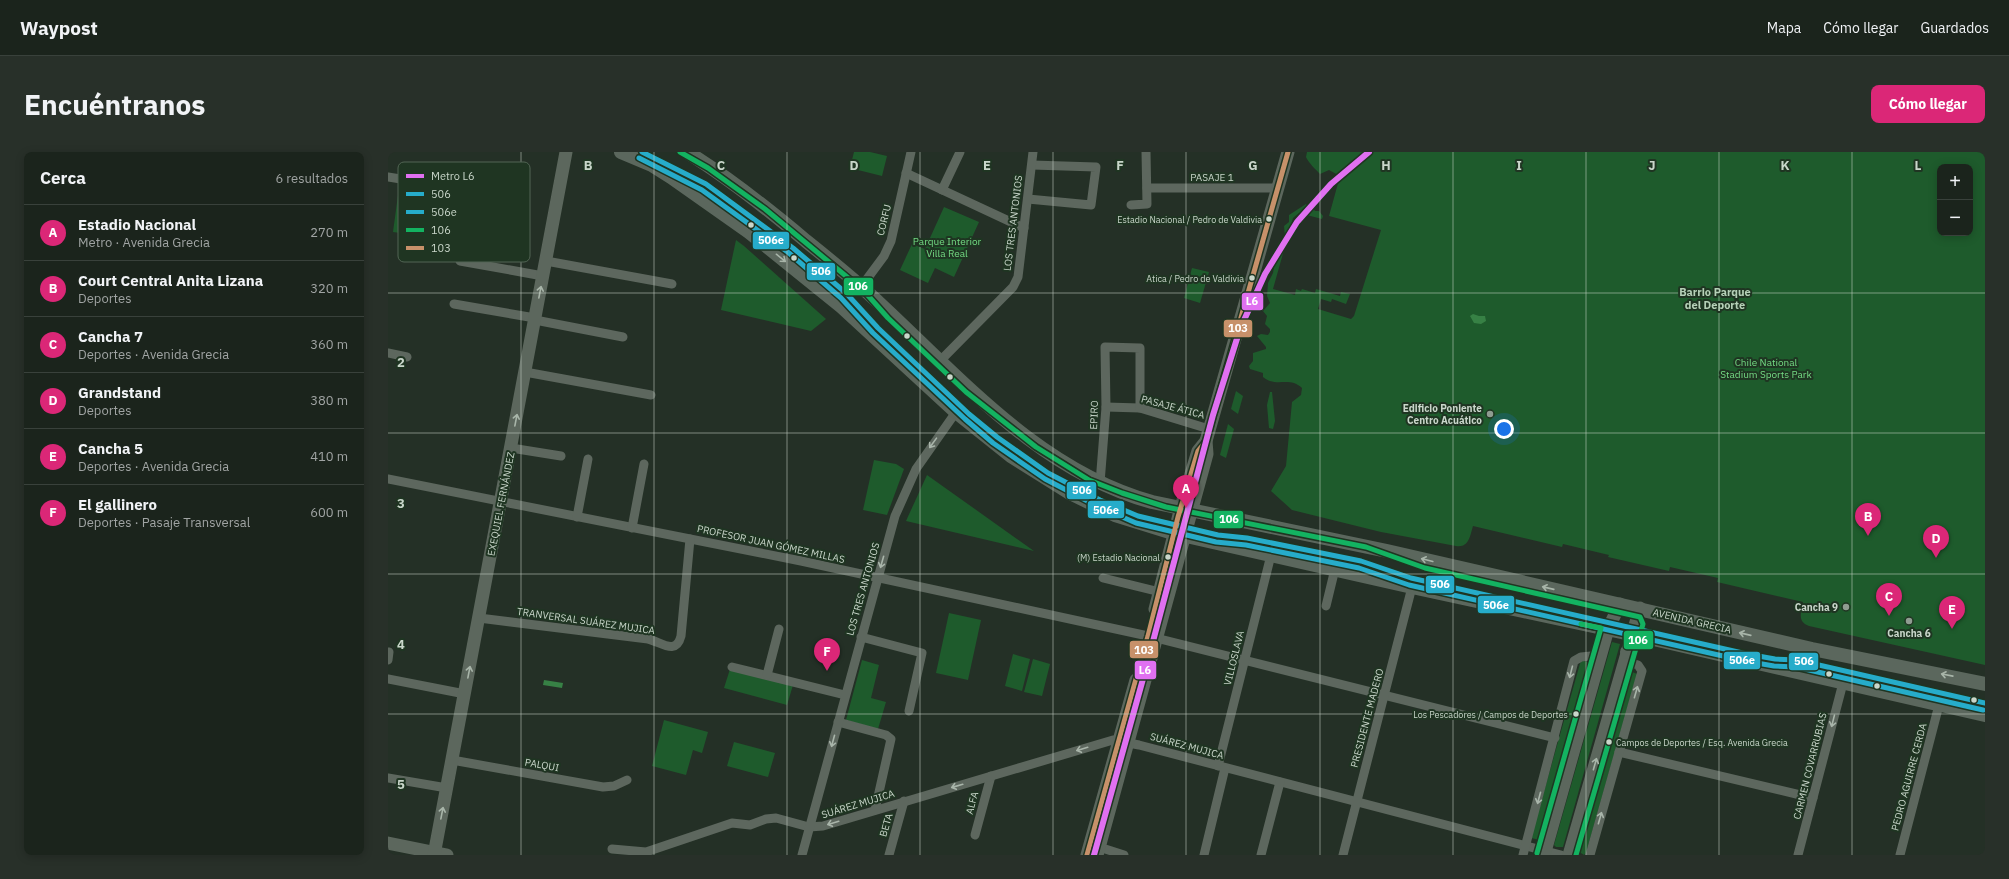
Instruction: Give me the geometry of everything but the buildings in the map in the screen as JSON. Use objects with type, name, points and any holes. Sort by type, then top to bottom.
[{"type":"main road","name":"EXEQUIEL FERNÁNDEZ","points":[[439,854],[452,760],[566,152]]},
{"type":"main road","points":[[621,152],[652,165],[749,232],[842,307],[956,412],[1011,456],[1065,490],[1115,515],[1179,534],[1412,587],[1650,638],[1985,715]]},
{"type":"main road","name":"AVENIDA GRECIA","points":[[687,152],[703,156],[861,287],[940,361],[1032,443],[1068,467],[1100,483],[1138,498],[1388,550],[1802,647],[1985,684]]},
{"type":"main road","points":[[1087,855],[1124,741],[1153,638],[1186,508],[1198,451],[1206,441],[1210,429],[1288,152]]},
{"type":"main road","points":[[1153,638],[1160,592],[1179,534]]},
{"type":"main road","points":[[1544,853],[1608,629],[1620,604]]},
{"type":"main road","points":[[1569,855],[1640,608]]},
{"type":"main road","points":[[1625,656],[1638,642],[1650,638]]},
{"type":"main road","points":[[1098,851],[1124,741]]},
{"type":"main road","points":[[388,843],[439,854]]},
{"type":"street","name":"CORFU","points":[[861,287],[884,256],[890,241],[911,152]]},
{"type":"street","points":[[942,190],[960,152]]},
{"type":"street","name":"LOS TRES ANTONIOS","points":[[940,361],[1013,287],[1018,277],[1033,152]]},
{"type":"street","points":[[1131,204],[1147,204],[1146,152]]},
{"type":"street","points":[[1028,199],[1091,205],[1096,167],[1032,165]]},
{"type":"street","points":[[906,174],[1024,228]]},
{"type":"street","points":[[388,177],[398,179]]},
{"type":"street","name":"PASAJE 1","points":[[1147,188],[1277,188]]},
{"type":"street","points":[[546,261],[672,284]]},
{"type":"street","points":[[466,262],[543,276]]},
{"type":"street","points":[[454,304],[623,337]]},
{"type":"street","name":"EPIRO","points":[[1100,483],[1106,407],[1105,347],[1140,348],[1140,408]]},
{"type":"street","points":[[388,353],[407,357]]},
{"type":"street","points":[[525,372],[652,395]]},
{"type":"street","name":"PASAJE ÁTICA","points":[[1106,407],[1140,408],[1210,429]]},
{"type":"street","name":"LOS TRES ANTONIOS","points":[[802,855],[895,516],[910,481],[922,460],[956,412]]},
{"type":"street","points":[[511,448],[561,456]]},
{"type":"street","points":[[577,517],[588,458]]},
{"type":"street","points":[[632,528],[644,464]]},
{"type":"street","name":"PROFESOR JUAN GÓMEZ MILLAS","points":[[388,479],[878,578],[1153,638],[1555,738]]},
{"type":"street","name":"TRANVERSAL SUÁREZ MUJICA","points":[[479,618],[648,639],[668,647],[676,646],[679,643],[681,636],[690,539]]},
{"type":"street","name":"VILLOSLAVA","points":[[1204,855],[1245,661],[1271,555]]},
{"type":"street","points":[[1326,606],[1335,569]]},
{"type":"street","points":[[1103,578],[1160,592]]},
{"type":"street","name":"PRESIDENTE MADERO","points":[[1343,855],[1412,587]]},
{"type":"street","points":[[767,675],[779,628]]},
{"type":"street","points":[[861,637],[922,653],[909,711]]},
{"type":"street","points":[[1523,855],[1555,738],[1574,661],[1581,657],[1601,655]]},
{"type":"street","points":[[1590,855],[1642,671],[1638,665],[1625,656]]},
{"type":"street","points":[[732,667],[845,695]]},
{"type":"street","points":[[388,679],[465,694]]},
{"type":"street","name":"CARMEN COVARRUBIAS","points":[[1798,855],[1843,683]]},
{"type":"street","name":"PEDRO AGUIRRE CERDA","points":[[1900,855],[1939,705]]},
{"type":"street","points":[[838,722],[886,735],[891,739],[875,810]]},
{"type":"street","name":"SUÁREZ MUJICA","points":[[809,827],[823,826],[1105,742],[1124,741],[1525,846],[1544,853],[1561,855]]},
{"type":"street","points":[[1619,752],[1813,798]]},
{"type":"street","name":"PALQUI","points":[[452,760],[603,787],[614,786],[627,780]]},
{"type":"street","name":"ALFA","points":[[975,835],[991,776]]},
{"type":"street","points":[[388,778],[447,788]]},
{"type":"street","points":[[1261,855],[1280,782]]},
{"type":"street","name":"BETA","points":[[889,855],[904,801]]},
{"type":"street","points":[[612,849],[646,852],[732,823],[750,825],[766,819],[776,818],[809,827]]},
{"type":"street","points":[[1098,851],[1124,855]]},
{"type":"green space","points":[[854,152],[870,152],[887,156],[882,176],[850,168]]},
{"type":"green space","name":"Chile National Stadium Sports Park","points":[[1307,152],[1985,152],[1985,665],[1809,626],[1801,619],[1803,602],[1717,582],[1718,578],[1670,567],[1669,571],[1608,557],[1609,555],[1563,544],[1562,547],[1473,526],[1470,537],[1466,543],[1464,545],[1456,546],[1381,532],[1292,510],[1271,491],[1286,466],[1292,402],[1301,395],[1302,388],[1290,382],[1275,382],[1267,380],[1263,377],[1263,373],[1250,369],[1249,366],[1253,361],[1253,353],[1266,349],[1257,336],[1261,334],[1268,335],[1270,332],[1270,329],[1265,324],[1267,316],[1263,311],[1270,303],[1267,296],[1268,283],[1273,273],[1278,244],[1285,237],[1284,226],[1289,222],[1289,215],[1306,204],[1309,209],[1313,208],[1315,211],[1319,211],[1323,216],[1322,219],[1299,213],[1293,218],[1273,289],[1295,295],[1296,289],[1301,291],[1302,289],[1315,293],[1316,289],[1340,296],[1341,292],[1350,294],[1346,304],[1332,299],[1331,302],[1321,299],[1318,309],[1351,319],[1354,316],[1381,230],[1329,216],[1340,176],[1329,170],[1320,174],[1310,164],[1306,157]]},
{"type":"green space","points":[[398,195],[398,233],[393,232]]},
{"type":"green space","name":"Parque Interior Villa Real","points":[[944,207],[979,222],[954,277],[935,268],[928,283],[900,270],[912,244],[925,249]]},
{"type":"green space","points":[[736,240],[826,319],[811,331],[721,310]]},
{"type":"green space","points":[[1192,268],[1209,272],[1200,303],[1184,298]]},
{"type":"green space","points":[[1236,391],[1243,396],[1238,414],[1231,409]]},
{"type":"green space","points":[[1270,392],[1272,392],[1275,421],[1273,429],[1269,428],[1267,405]]},
{"type":"green space","points":[[1228,424],[1234,429],[1226,458],[1220,455]]},
{"type":"green space","points":[[874,460],[896,464],[904,469],[887,515],[863,510]]},
{"type":"green space","points":[[927,475],[1034,551],[906,521]]},
{"type":"green space","points":[[949,613],[981,620],[968,680],[936,673]]},
{"type":"green space","points":[[1612,642],[1620,644],[1563,847],[1556,847],[1554,845]]},
{"type":"green space","points":[[1013,654],[1030,659],[1022,691],[1005,686]]},
{"type":"green space","points":[[1033,659],[1050,664],[1042,696],[1024,692]]},
{"type":"green space","points":[[862,660],[879,665],[871,698],[886,702],[878,729],[846,720]]},
{"type":"green space","points":[[1581,660],[1590,663],[1540,840],[1531,838]]},
{"type":"green space","points":[[730,669],[793,685],[787,705],[724,688]]},
{"type":"green space","points":[[1630,671],[1637,674],[1586,853],[1584,855],[1578,851]]},
{"type":"green space","points":[[664,720],[708,732],[702,753],[693,750],[686,775],[652,766]]},
{"type":"green space","points":[[734,742],[775,753],[768,777],[727,766]]},
{"type":"shaded area","points":[[1473,314],[1485,316],[1486,321],[1481,324],[1474,323],[1470,316]]},
{"type":"shaded area","points":[[544,680],[563,683],[562,688],[543,685]]},
{"type":"metro line","name":"L6","points":[[1094,855],[1143,679],[1213,415],[1240,329],[1265,274],[1297,222],[1331,184],[1369,152]]},
{"type":"transit line","name":"506","points":[[642,152],[706,184],[793,248],[846,293],[878,328],[969,414],[997,437],[1048,473],[1100,500],[1138,516],[1218,535],[1247,538],[1361,561],[1411,578],[1747,654],[1775,659],[1797,660],[1985,703]]},
{"type":"transit line","name":"106","points":[[680,152],[708,168],[765,209],[864,291],[888,318],[966,392],[1036,447],[1089,480],[1122,493],[1166,507],[1366,547],[1425,568],[1640,617],[1643,624],[1576,855]]},
{"type":"transit line","name":"103","points":[[1087,855],[1148,636],[1178,517],[1198,451],[1206,441],[1288,152]]},
{"type":"transit line","name":"506e","points":[[639,158],[702,190],[789,253],[841,298],[873,333],[965,419],[993,443],[1045,479],[1097,506],[1136,523],[1216,542],[1246,545],[1359,568],[1409,585],[1745,661],[1774,666],[1796,667],[1983,710]]},
{"type":"transit line","name":"106","points":[[1537,853],[1601,628],[1581,624]]},
{"type":"place","name":"Estadio Nacional / Pedro de Valdivia","points":[[1269,219]]},
{"type":"place","name":"Atica / Pedro de Valdivia","points":[[1252,278]]},
{"type":"place","name":"Edificio Poniente Centro Acuático","points":[[1490,414]]},
{"type":"place","name":"Estadio Nacional","points":[[1186,508]]},
{"type":"place","name":"Court Central Anita Lizana","points":[[1868,536]]},
{"type":"place","name":"(M) Estadio Nacional","points":[[1168,557]]},
{"type":"place","name":"Grandstand","points":[[1936,558]]},
{"type":"place","name":"Cancha 9","points":[[1846,607]]},
{"type":"place","name":"Cancha 7","points":[[1889,616]]},
{"type":"place","name":"Cancha 6","points":[[1909,621]]},
{"type":"place","name":"Cancha 5","points":[[1952,629]]},
{"type":"place","name":"El gallinero","points":[[827,671]]},
{"type":"place","name":"Los Pescadores / Campos de Deportes","points":[[1576,714]]},
{"type":"place","name":"Campos de Deportes / Esq. Avenida Grecia","points":[[1609,742]]},
{"type":"district","name":"Barrio Parque del Deporte","points":[[1715,298]]}]
